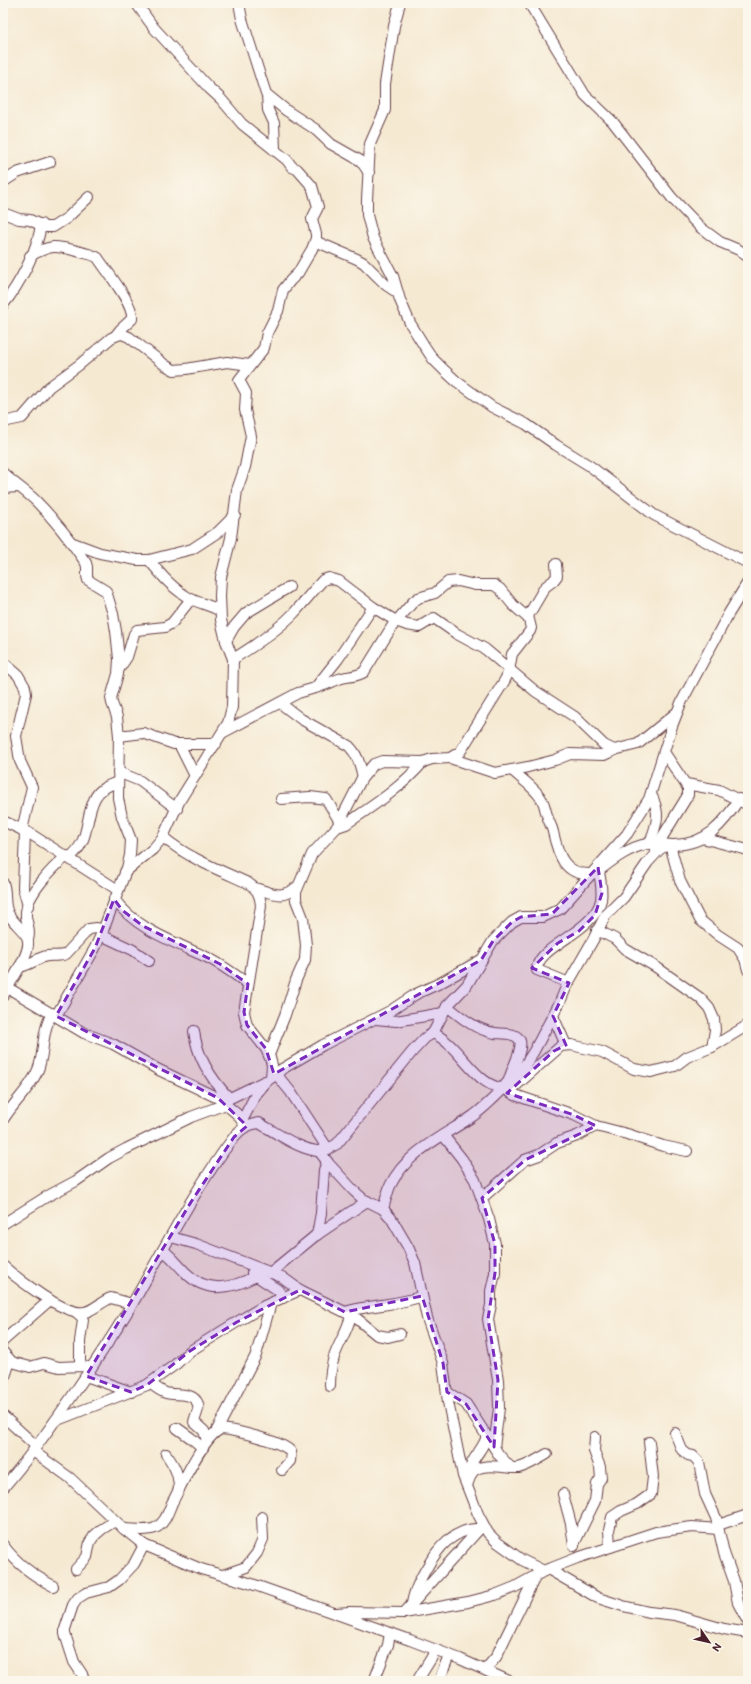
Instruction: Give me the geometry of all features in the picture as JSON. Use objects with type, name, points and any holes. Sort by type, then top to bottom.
[{"type":"street","points":[[125,872],[153,849],[164,837],[176,809],[228,723],[232,706],[233,659],[226,641],[220,611],[221,577],[231,538],[237,490],[245,467],[251,436],[245,410],[246,393],[239,380],[264,348],[267,333],[280,306],[283,290],[298,274],[315,241],[316,234],[312,219],[318,207],[312,186],[297,169],[292,167],[287,160],[242,124],[221,99],[154,28],[136,3]]},
{"type":"street","points":[[239,3],[242,19],[268,95],[268,110],[274,123],[276,151]]},
{"type":"street","points":[[400,3],[394,26],[385,84],[385,110],[370,144],[366,200],[369,223],[373,238],[386,260],[393,276],[410,323],[433,359],[456,381],[492,407],[526,424],[590,466],[654,515],[748,563]]},
{"type":"street","points":[[529,3],[585,95],[613,122],[669,194],[701,228],[720,242],[738,250],[748,257]]},
{"type":"street","points":[[268,95],[286,111],[315,129],[331,144],[361,161],[369,173]]},
{"type":"street","points":[[3,182],[17,173],[50,162]]},
{"type":"street","points":[[3,212],[8,217],[21,220],[30,220],[49,227],[59,224],[89,197]]},
{"type":"street","points":[[3,305],[21,277],[40,233],[40,224]]},
{"type":"street","points":[[315,241],[357,259],[386,285],[398,293]]},
{"type":"street","points":[[30,256],[50,247],[63,247],[94,255],[98,258],[125,297],[132,312],[132,319],[116,336]]},
{"type":"street","points":[[3,422],[22,418],[49,388],[111,338],[122,334],[129,337],[165,365],[174,370],[227,362],[250,364]]},
{"type":"street","points":[[3,473],[37,502],[72,543],[86,563],[88,580],[106,591],[110,600],[119,648],[118,670],[111,698],[117,717],[119,736],[118,798],[122,817],[131,840],[130,855],[125,872],[102,933],[68,997],[54,1014],[44,1034],[43,1049],[38,1071],[33,1081],[10,1108],[3,1120]]},
{"type":"street","points":[[3,488],[18,487]]},
{"type":"street","points":[[72,543],[100,554],[137,560],[149,560],[192,549],[218,532],[235,515]]},
{"type":"street","points":[[149,560],[162,577],[191,599],[208,604],[220,611]]},
{"type":"street","points":[[528,618],[542,590],[557,576],[556,564]]},
{"type":"street","points":[[233,659],[282,624],[295,612],[323,580],[329,578],[338,581],[373,607],[396,621],[419,627],[434,618],[457,634],[486,649],[509,671],[542,697],[579,720],[604,745],[615,750]]},
{"type":"street","points":[[222,733],[298,693],[340,679],[359,675],[364,672],[396,621],[418,598],[435,593],[448,582],[458,581],[474,585],[494,585],[500,589],[513,605],[528,618],[531,628],[512,654],[509,671],[460,752],[450,758]]},
{"type":"street","points":[[245,1124],[260,1123],[292,1142],[311,1150],[324,1150],[337,1144],[412,1052],[425,1038],[433,1034],[445,1009],[467,985],[493,940],[512,922],[521,917],[543,917],[560,909],[596,871],[627,834],[646,806],[677,712],[729,613],[748,582]]},
{"type":"street","points":[[226,641],[234,627],[248,611],[289,588]]},
{"type":"street","points":[[118,670],[127,657],[134,634],[137,630],[165,627],[172,623],[191,599]]},
{"type":"street","points":[[315,688],[338,659],[373,607]]},
{"type":"street","points":[[3,662],[18,675],[25,687],[26,694],[16,736],[20,761],[32,787],[23,831],[23,888],[28,906]]},
{"type":"street","points":[[504,680],[519,678]]},
{"type":"street","points":[[280,703],[301,719],[349,746],[355,752],[363,777]]},
{"type":"street","points":[[269,1055],[296,980],[305,960],[306,945],[303,918],[296,900],[297,887],[312,854],[339,824],[363,777],[374,764],[382,761],[423,762],[432,759],[450,758],[495,772],[512,770],[551,761],[570,754],[604,755],[615,750],[638,744],[677,712]]},
{"type":"street","points":[[119,736],[143,733],[179,744],[216,744]]},
{"type":"street","points":[[179,744],[195,776]]},
{"type":"street","points":[[383,1210],[391,1186],[406,1164],[423,1147],[474,1115],[505,1087],[525,1065],[553,1016],[605,916],[624,897],[662,844],[688,795],[688,788],[686,784],[664,752]]},
{"type":"street","points":[[339,824],[346,824],[395,790],[423,762]]},
{"type":"street","points":[[512,770],[537,793],[542,800],[562,860],[577,872],[585,875],[596,871],[635,848],[662,844],[688,844],[702,838],[724,822],[739,799]]},
{"type":"street","points":[[176,809],[140,781],[118,777],[106,786],[95,798],[85,837],[79,848],[58,864],[36,890],[28,906],[26,917],[30,929],[24,957],[4,989],[54,1014],[84,1033],[112,1044],[153,1067],[226,1101]]},
{"type":"street","points":[[686,784],[719,790],[748,805]]},
{"type":"street","points":[[651,794],[656,804],[662,844],[700,920],[718,935],[738,948],[745,959],[748,970]]},
{"type":"street","points":[[282,799],[310,797],[326,800],[339,824]]},
{"type":"street","points":[[3,821],[68,857],[118,890]]},
{"type":"street","points":[[164,837],[174,846],[194,858],[255,888],[282,895],[297,887]]},
{"type":"street","points":[[702,838],[748,850]]},
{"type":"street","points":[[569,983],[537,970],[536,968],[540,960],[558,943],[579,931],[595,916],[600,906],[602,893],[596,871]]},
{"type":"street","points":[[3,883],[8,915],[28,940]]},
{"type":"street","points":[[3,1488],[55,1420],[88,1372],[132,1304],[191,1202],[234,1137],[245,1124],[256,1094],[272,1077],[272,1066],[269,1055],[263,1044],[252,1033],[247,1025],[244,1012],[261,906],[259,894],[255,888]]},
{"type":"street","points":[[114,899],[122,910],[143,926],[220,964],[248,984]]},
{"type":"street","points":[[19,967],[29,965],[46,956],[62,956],[66,954],[89,929],[97,928],[102,933],[134,950],[149,961]]},
{"type":"street","points":[[597,930],[615,939],[625,949],[656,967],[700,998],[709,1008],[714,1019],[715,1030],[712,1047]]},
{"type":"street","points":[[3,1224],[46,1197],[76,1182],[109,1158],[272,1077],[323,1045],[390,1011],[416,994],[440,983],[482,960]]},
{"type":"street","points":[[374,1019],[396,1021],[445,1009],[480,1030],[513,1035],[520,1042],[519,1051],[505,1087]]},
{"type":"street","points":[[553,1016],[566,1045]]},
{"type":"street","points":[[433,1034],[446,1042],[488,1084],[512,1088],[561,1046],[566,1045],[582,1047],[602,1052],[634,1069],[651,1072],[675,1066],[687,1057],[712,1047],[748,1026]]},
{"type":"street","points":[[194,1031],[200,1058],[226,1101],[245,1124]]},
{"type":"street","points":[[272,1077],[290,1091],[324,1150],[327,1161],[354,1191],[367,1201],[383,1210],[391,1218],[415,1263],[427,1318],[443,1364],[460,1464],[469,1481],[481,1527],[506,1550],[542,1572],[598,1598],[623,1606],[649,1612],[675,1615],[724,1629],[748,1633]]},
{"type":"street","points":[[505,1087],[515,1095],[574,1115],[596,1126],[687,1151]]},
{"type":"street","points":[[482,1198],[525,1160],[540,1155],[557,1143],[577,1136],[596,1126]]},
{"type":"street","points":[[443,1135],[462,1159],[475,1180],[482,1198],[495,1244],[495,1273],[491,1291],[491,1305],[488,1319],[499,1387],[499,1408],[494,1447]]},
{"type":"street","points":[[317,1235],[322,1213],[324,1170],[327,1161]]},
{"type":"street","points":[[270,1273],[317,1235],[367,1201]]},
{"type":"street","points":[[171,1237],[196,1244],[242,1263],[282,1277],[300,1290],[363,1323],[378,1335],[388,1337],[400,1334]]},
{"type":"street","points":[[163,1250],[174,1258],[188,1276],[204,1286],[215,1289],[241,1283],[256,1276]]},
{"type":"street","points":[[282,1277],[287,1259]]},
{"type":"street","points":[[242,1263],[256,1276],[278,1290],[283,1298]]},
{"type":"street","points":[[3,1266],[37,1293],[77,1312],[81,1316],[83,1320],[80,1341],[80,1366]]},
{"type":"street","points":[[55,1420],[131,1392],[150,1383],[190,1352],[237,1322],[271,1303],[300,1290]]},
{"type":"street","points":[[348,1314],[367,1306],[384,1306],[422,1296]]},
{"type":"street","points":[[77,1312],[85,1312],[104,1300],[111,1298],[132,1304]]},
{"type":"street","points":[[3,1341],[50,1300]]},
{"type":"street","points":[[124,1529],[148,1530],[162,1524],[205,1444],[217,1430],[256,1355],[271,1303]]},
{"type":"street","points":[[330,1386],[331,1367],[346,1332],[348,1314]]},
{"type":"street","points":[[3,1352],[10,1361],[30,1367],[44,1363],[59,1367],[80,1366],[88,1372],[131,1392]]},
{"type":"street","points":[[3,1383],[10,1361]]},
{"type":"street","points":[[150,1383],[167,1393],[184,1394],[196,1401],[198,1408],[194,1422],[204,1431],[205,1444]]},
{"type":"street","points":[[447,1392],[466,1404],[499,1455],[512,1468]]},
{"type":"street","points":[[3,1416],[34,1448],[70,1478],[115,1521],[144,1545],[201,1569],[249,1583],[390,1633],[449,1655],[509,1681]]},
{"type":"street","points":[[176,1428],[191,1438],[205,1444]]},
{"type":"street","points":[[217,1430],[227,1429],[286,1446],[291,1452],[291,1456],[290,1461],[282,1470]]},
{"type":"street","points":[[675,1433],[682,1450],[688,1455],[693,1456],[699,1462],[705,1494],[718,1527],[724,1553],[734,1581],[738,1603],[748,1622]]},
{"type":"street","points":[[469,1481],[470,1465],[485,1443],[487,1436]]},
{"type":"street","points":[[574,1544],[595,1500],[597,1484],[601,1478],[600,1467],[594,1451],[595,1437]]},
{"type":"street","points":[[610,1547],[609,1530],[612,1517],[620,1511],[637,1504],[651,1494],[653,1477],[649,1442]]},
{"type":"street","points":[[166,1454],[177,1472],[179,1490]]},
{"type":"street","points":[[469,1481],[473,1472],[479,1468],[495,1466],[512,1468],[522,1467],[547,1454]]},
{"type":"street","points":[[563,1494],[571,1524],[575,1548],[569,1561]]},
{"type":"street","points":[[335,1614],[349,1612],[404,1613],[456,1605],[495,1595],[542,1572],[569,1561],[656,1532],[692,1527],[718,1527],[748,1516]]},
{"type":"street","points":[[223,1575],[246,1567],[257,1553],[263,1539],[262,1517]]},
{"type":"street","points":[[76,1568],[87,1557],[90,1542],[94,1536],[102,1528],[115,1521]]},
{"type":"street","points":[[412,1605],[415,1589],[447,1541],[460,1533],[481,1527]]},
{"type":"street","points":[[404,1613],[481,1527]]},
{"type":"street","points":[[3,1545],[17,1562],[33,1575],[53,1586]]},
{"type":"street","points":[[84,1681],[82,1674],[74,1662],[65,1634],[65,1629],[74,1605],[78,1598],[86,1593],[99,1591],[109,1587],[118,1580],[134,1564],[144,1545]]},
{"type":"street","points":[[485,1670],[496,1658],[542,1572]]},
{"type":"street","points":[[374,1681],[380,1669],[388,1645],[390,1633]]},
{"type":"street","points":[[419,1678],[432,1657],[434,1650]]},
{"type":"street","points":[[441,1676],[449,1655]]},
{"type":"highlighted area","points":[[598,867],[602,893],[595,915],[579,931],[558,943],[532,968],[569,983],[553,1016],[566,1045],[554,1051],[507,1093],[574,1115],[596,1126],[525,1160],[482,1198],[495,1244],[495,1273],[488,1319],[498,1380],[494,1447],[466,1404],[447,1392],[443,1363],[422,1296],[345,1312],[300,1290],[237,1322],[190,1351],[147,1385],[131,1392],[86,1376],[191,1202],[234,1137],[247,1126],[218,1098],[56,1016],[95,948],[114,899],[122,910],[143,926],[220,964],[248,984],[244,1012],[247,1025],[266,1049],[274,1074],[481,960],[493,941],[512,922],[521,917],[552,914]]}]
